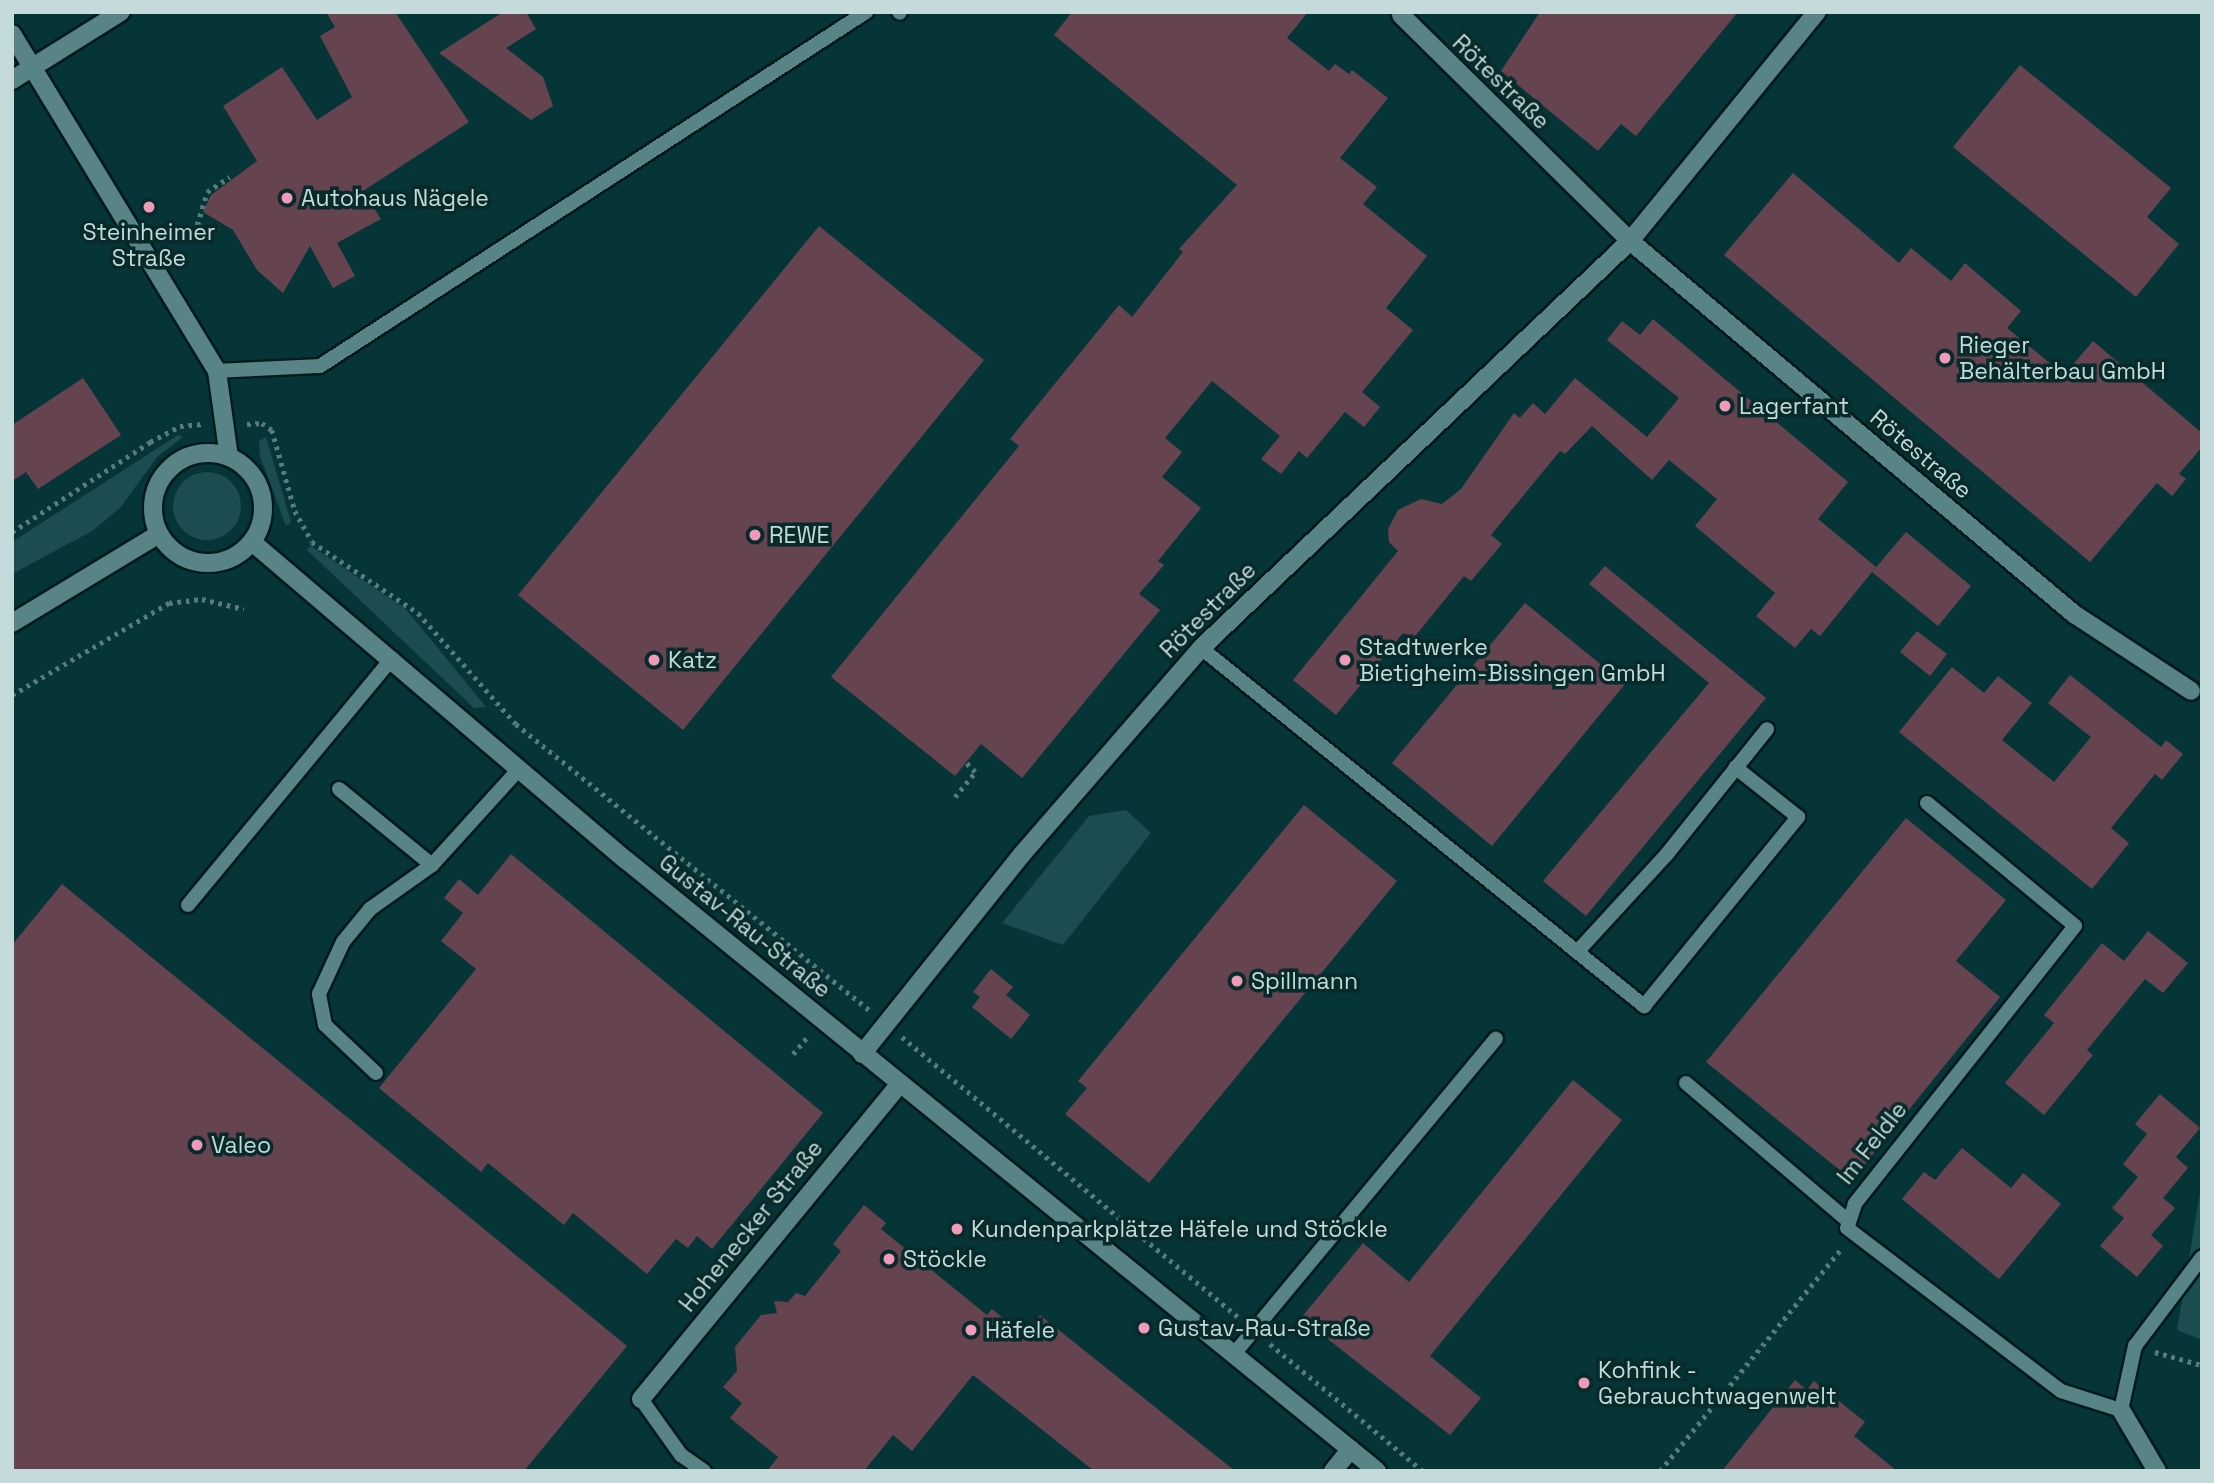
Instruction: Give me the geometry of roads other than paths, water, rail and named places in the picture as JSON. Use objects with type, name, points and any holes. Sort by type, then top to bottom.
[{"type":"street","points":[[12,80],[121,12]]},
{"type":"street","name":"Rötestraße","points":[[862,1054],[1023,853],[1201,648],[1630,241],[1817,12]]},
{"type":"street","name":"Rötestraße","points":[[1401,15],[1630,241],[2074,614],[2191,691]]},
{"type":"street","points":[[12,34],[34,66],[217,371],[229,457]]},
{"type":"street","points":[[192,456],[229,457],[244,466],[262,494],[264,510],[252,542],[230,558],[203,564],[185,559],[159,534],[153,515],[162,478],[192,456]]},
{"type":"street","points":[[12,623],[159,534]]},
{"type":"street","name":"Gustav-Rau-Straße","points":[[252,542],[899,1085],[1377,1471]]},
{"type":"street","name":"Hohenecker Straße","points":[[641,1399],[899,1085]]},
{"type":"street","points":[[2121,1410],[2157,1471]]},
{"type":"street","points":[[1333,1471],[1351,1449]]},
{"type":"lane","points":[[217,371],[320,366],[866,12]]},
{"type":"lane","points":[[1201,648],[1644,1006],[1798,817],[1735,767]]},
{"type":"lane","points":[[188,905],[392,658]]},
{"type":"lane","points":[[1577,952],[1667,853],[1767,729]]},
{"type":"lane","points":[[376,1073],[325,1025],[319,994],[343,942],[370,909],[432,864],[520,768]]},
{"type":"lane","points":[[339,789],[432,864]]},
{"type":"lane","name":"Im Feldle","points":[[1927,803],[2074,926],[1847,1220],[1853,1234],[2061,1391],[2121,1410]]},
{"type":"lane","points":[[1234,1354],[1496,1038]]},
{"type":"lane","points":[[1686,1083],[1847,1220]]},
{"type":"lane","points":[[2121,1410],[2135,1346],[2202,1257]]},
{"type":"lane","points":[[641,1399],[681,1455],[704,1471]]},
{"type":"place","name":"Autohaus Nägele","points":[[287,198]]},
{"type":"place","name":"Steinheimer Straße","points":[[149,207]]},
{"type":"place","name":"Rieger Behälterbau GmbH","points":[[1945,358]]},
{"type":"place","name":"Lagerfant","points":[[1725,406]]},
{"type":"place","name":"REWE","points":[[755,535]]},
{"type":"place","name":"Katz","points":[[654,660]]},
{"type":"place","name":"Stadtwerke Bietigheim-Bissingen GmbH","points":[[1345,660]]},
{"type":"place","name":"Spillmann","points":[[1237,981]]},
{"type":"place","name":"Valeo","points":[[197,1145]]},
{"type":"place","name":"Kundenparkplätze Häfele und Stöckle","points":[[957,1229]]},
{"type":"place","name":"Stöckle","points":[[889,1259]]},
{"type":"place","name":"Gustav-Rau-Straße","points":[[1144,1328]]},
{"type":"place","name":"Häfele","points":[[971,1330]]},
{"type":"place","name":"Kohfink - Gebrauchtwagenwelt","points":[[1584,1383]]}]
